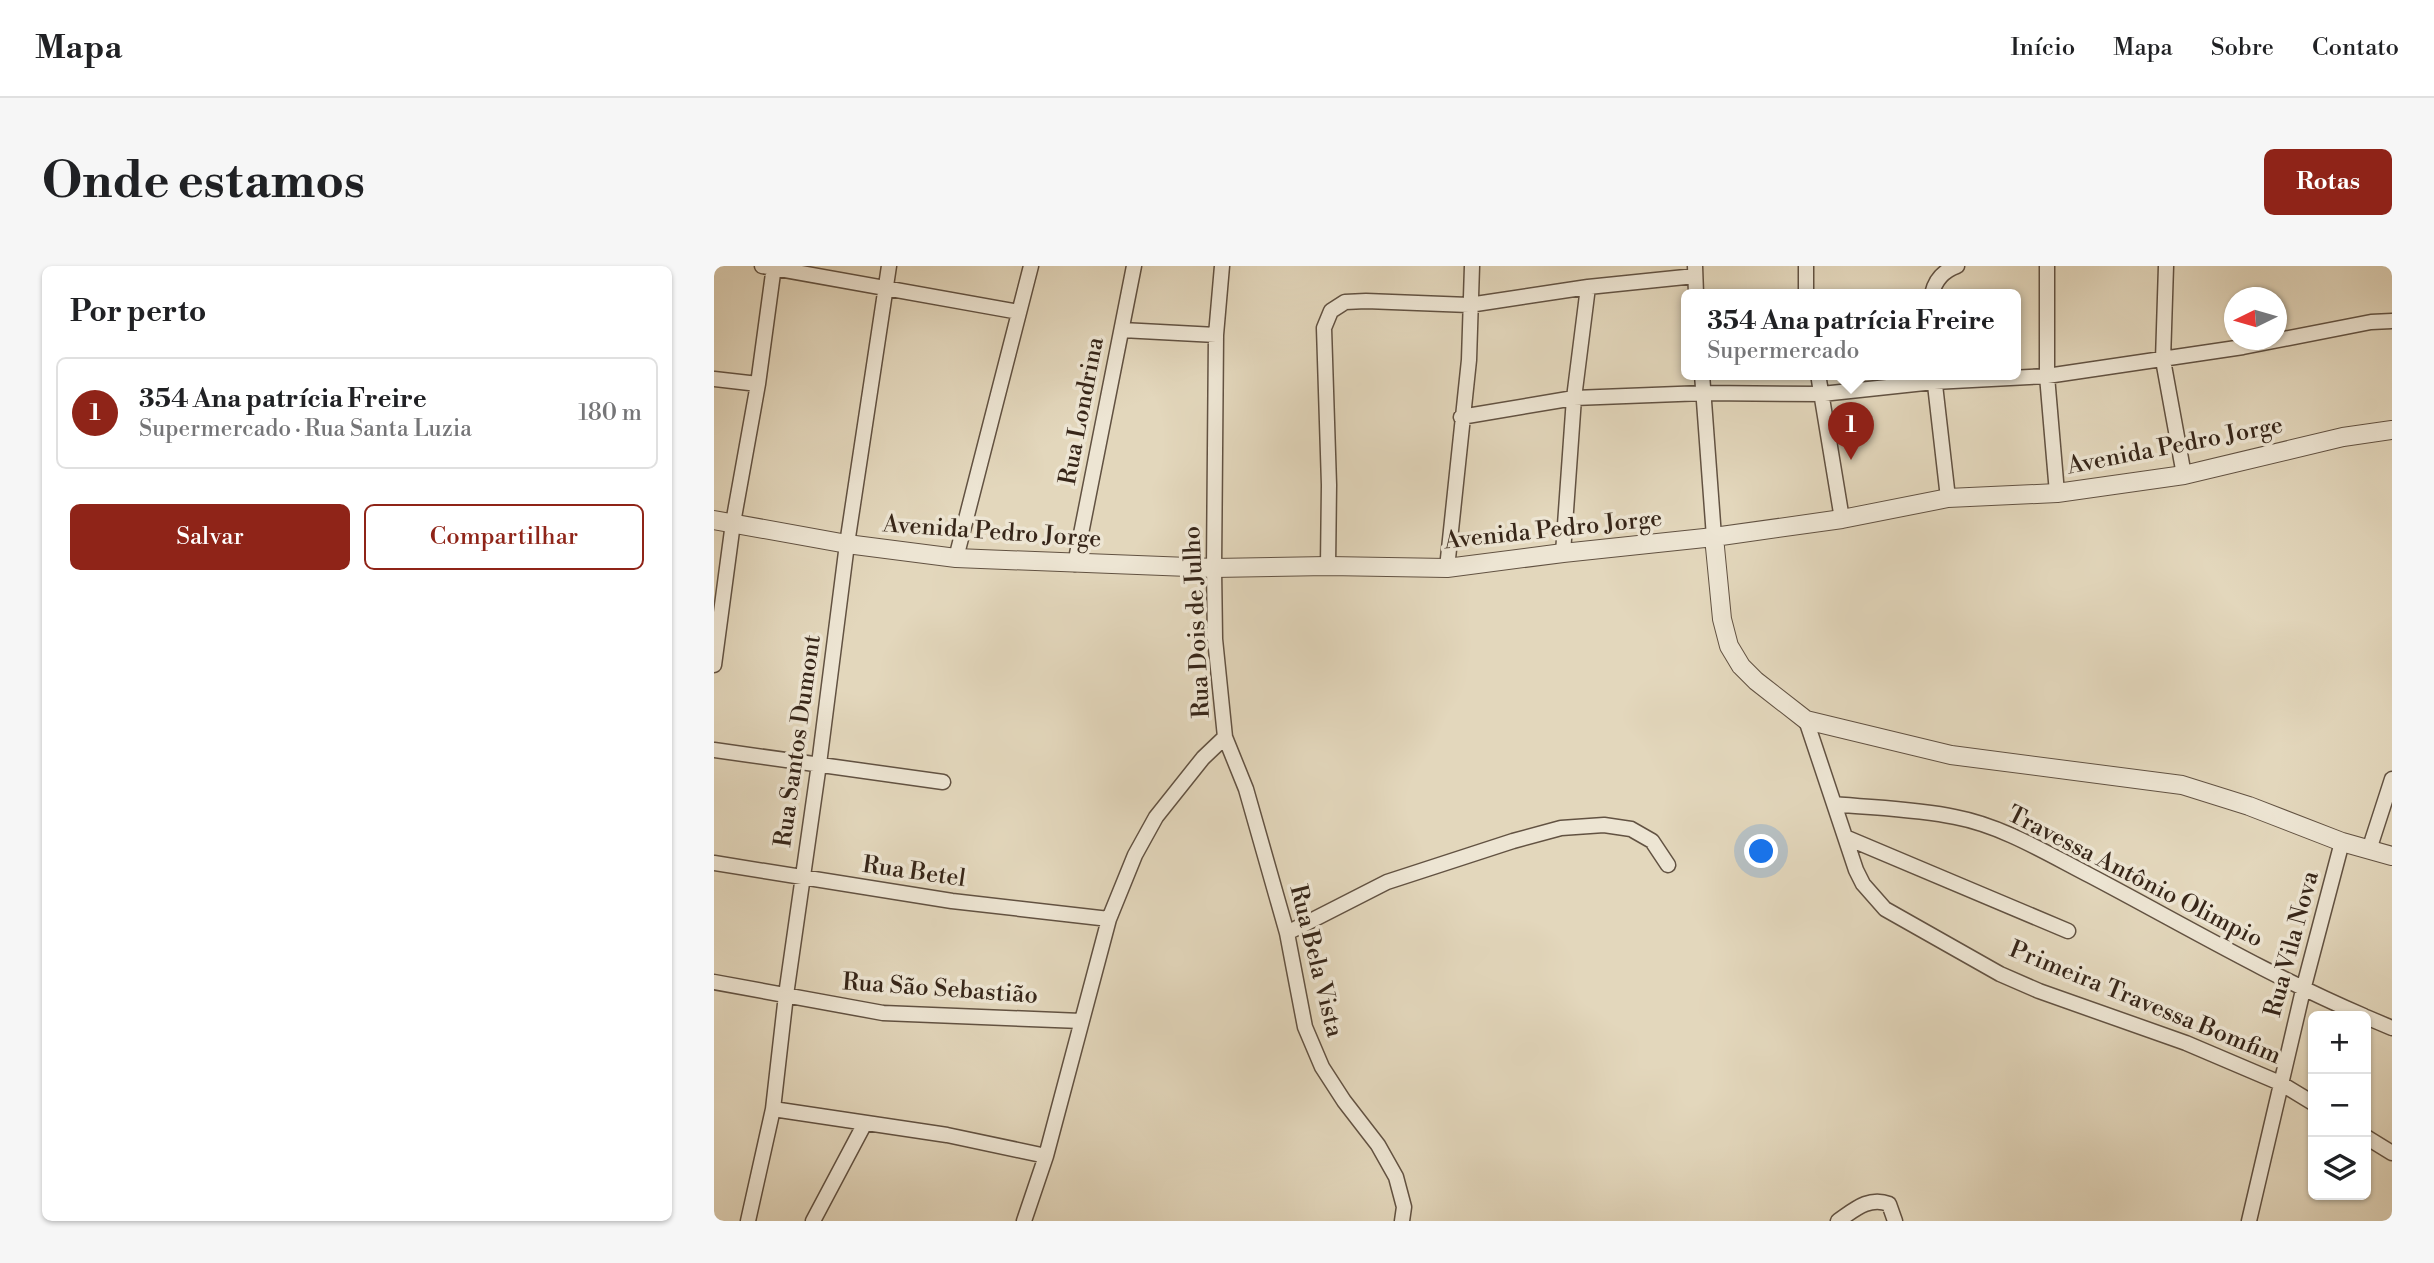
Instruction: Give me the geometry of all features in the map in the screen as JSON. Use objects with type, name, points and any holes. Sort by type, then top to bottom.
[{"type":"street","name":"Rua Santos Dumont","points":[[748,1221],[774,1109],[786,995],[847,544],[889,266]]},
{"type":"street","points":[[956,558],[1031,266]]},
{"type":"street","name":"Rua Londrina","points":[[1075,564],[1134,266]]},
{"type":"street","name":"Rua Dois de Julho","points":[[1024,1221],[1046,1156],[1109,919],[1135,855],[1156,817],[1183,782],[1225,737],[1215,639],[1214,568],[1216,335],[1222,266]]},
{"type":"street","points":[[1447,568],[1469,360],[1472,266]]},
{"type":"street","points":[[1806,266],[1806,289]]},
{"type":"street","points":[[1933,289],[1942,274],[1957,266]]},
{"type":"street","points":[[2047,266],[2047,376],[2057,493]]},
{"type":"street","points":[[2166,266],[2163,359],[2184,475]]},
{"type":"street","points":[[714,665],[733,523],[758,384],[770,267],[1019,313]]},
{"type":"street","points":[[1328,566],[1329,485],[1324,328],[1331,311],[1345,302],[1366,301],[1469,305],[1695,271],[1696,289]]},
{"type":"street","points":[[1563,553],[1574,398],[1588,287]]},
{"type":"street","points":[[2021,376],[2047,376],[2163,359],[2371,322],[2392,321]]},
{"type":"street","points":[[1122,330],[1216,335]]},
{"type":"street","points":[[714,379],[758,384]]},
{"type":"street","points":[[1703,380],[1722,619],[1729,646],[1741,666],[1806,720],[1951,755],[2182,785],[2249,806],[2342,842],[2392,856]]},
{"type":"street","points":[[1819,380],[1842,519]]},
{"type":"street","points":[[1461,417],[1574,398],[1704,393],[1822,394],[1920,380]]},
{"type":"street","points":[[1934,380],[1948,498]]},
{"type":"street","name":"Avenida Pedro Jorge","points":[[714,520],[847,544],[956,558],[1214,568],[1447,568],[1714,537],[1842,519],[1948,498],[2057,493],[2184,475],[2343,438],[2392,430]]},
{"type":"street","name":"Primeira Travessa Bomfim","points":[[1806,720],[1863,884],[1885,909],[2000,974],[2029,987],[2186,1043],[2280,1083],[2308,1100]]},
{"type":"street","name":"Rua Bela Vista","points":[[1225,737],[1246,789],[1287,933],[1305,1027],[1322,1067],[1378,1145],[1396,1177],[1404,1207],[1402,1221]]},
{"type":"street","points":[[714,750],[943,782]]},
{"type":"street","points":[[2370,850],[2392,779]]},
{"type":"street","name":"Travessa Antônio Olimpio","points":[[1834,804],[1956,817],[1998,830],[2150,907],[2303,990],[2351,1011]]},
{"type":"street","points":[[1287,933],[1387,882],[1561,828],[1604,825],[1631,829],[1652,841],[1668,865]]},
{"type":"street","points":[[1845,836],[2068,931]]},
{"type":"street","name":"Rua Vila Nova","points":[[2249,1221],[2280,1083],[2342,842]]},
{"type":"street","name":"Rua Betel","points":[[714,863],[952,901],[1109,919]]},
{"type":"street","name":"Rua São Sebastião","points":[[714,982],[883,1013],[1081,1021]]},
{"type":"street","name":"Travessa Antônio Olimpio","points":[[2371,1019],[2392,1028]]},
{"type":"street","points":[[774,1109],[947,1135],[1046,1156]]},
{"type":"street","points":[[813,1221],[865,1123]]},
{"type":"street","points":[[2368,1137],[2392,1153]]},
{"type":"street","points":[[1838,1221],[1866,1203],[1880,1201],[1889,1205],[1895,1221]]},
{"type":"place","name":"354 Ana patrícia Freire","points":[[1851,460]]}]
